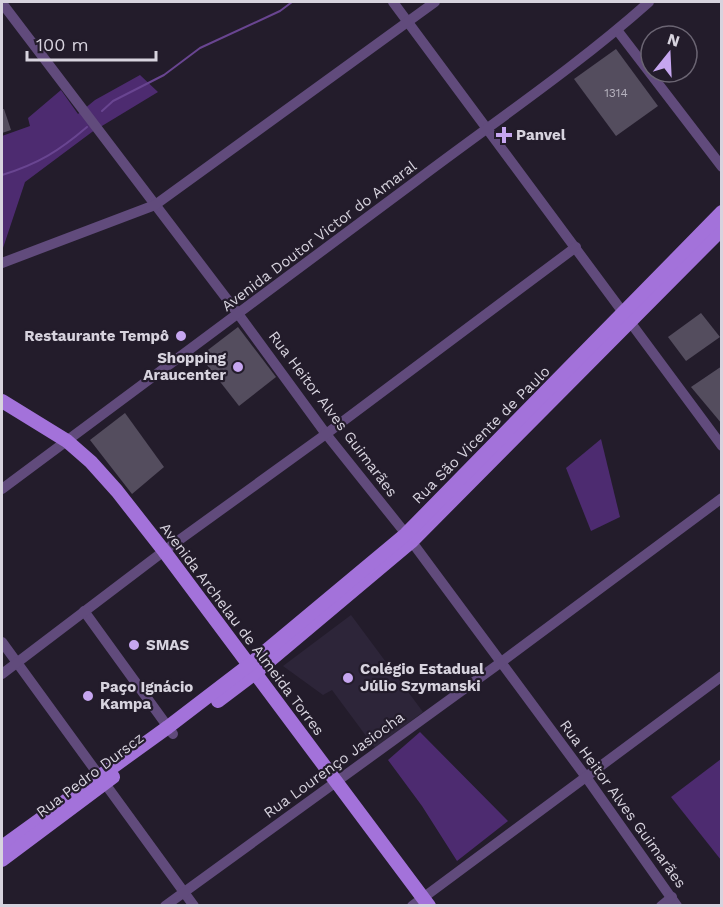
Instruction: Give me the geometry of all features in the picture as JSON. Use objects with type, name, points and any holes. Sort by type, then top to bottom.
[{"type":"main road","name":"Rua São Vicente de Paulo","points":[[628,317],[722,212]]},
{"type":"main road","name":"Rua São Vicente de Paulo","points":[[252,669],[409,538],[628,317],[722,229]]},
{"type":"main road","name":"Avenida Archelau de Almeida Torres","points":[[2,401],[66,441],[91,462],[117,491],[336,782],[421,903]]},
{"type":"main road","name":"Rua Pedro Durscz","points":[[2,847],[102,780],[252,669]]},
{"type":"main road","name":"Rua Pedro Durscz","points":[[2,860],[102,780]]},
{"type":"street","points":[[393,2],[722,446]]},
{"type":"street","points":[[2,263],[155,205],[435,2]]},
{"type":"street","name":"Avenida Doutor Victor do Amaral","points":[[2,489],[239,315],[618,30],[649,2]]},
{"type":"street","name":"Rua Heitor Alves Guimarães","points":[[2,3],[239,315],[326,434],[409,538],[675,901]]},
{"type":"street","points":[[618,30],[722,167]]},
{"type":"street","points":[[2,674],[84,610],[326,434],[576,247]]},
{"type":"street","name":"Rua Lourenço Jasiocha","points":[[165,906],[500,663],[722,498]]},
{"type":"street","points":[[84,610],[170,731]]},
{"type":"street","points":[[2,642],[194,906]]},
{"type":"street","points":[[421,903],[722,676]]},
{"type":"street","points":[[661,906],[675,901]]},
{"type":"shaded area","points":[[140,75],[158,92],[92,132],[25,182],[2,251],[2,136],[30,126],[28,118],[61,90],[78,114],[95,100]]},
{"type":"shaded area","points":[[601,439],[620,517],[591,531],[566,468]]},
{"type":"shaded area","name":"Colégio Estadual Júlio Szymanski","points":[[351,615],[423,712],[375,748],[332,690],[323,695],[283,666]]},
{"type":"shaded area","points":[[420,732],[508,821],[457,861],[422,806],[388,760]]},
{"type":"shaded area","points":[[721,759],[721,860],[671,797]]},
{"type":"building","points":[[616,49],[639,80],[639,84],[642,84],[658,106],[616,136],[574,79]]},
{"type":"building","points":[[2,109],[4,109],[11,130],[2,133]]},
{"type":"building","points":[[701,313],[720,337],[686,361],[668,337]]},
{"type":"building","name":"Shopping Araucenter","points":[[238,327],[276,377],[239,406],[200,356]]},
{"type":"building","points":[[722,366],[722,424],[691,387]]},
{"type":"building","points":[[125,413],[164,467],[132,494],[90,440]]},
{"type":"waterway","points":[[102,111],[113,101],[164,75],[200,48],[280,11],[292,2]]},
{"type":"waterway","points":[[2,175],[48,156],[87,127]]},
{"type":"place","name":"Panvel","points":[[504,135]]},
{"type":"place","name":"Restaurante Tempô","points":[[181,336]]},
{"type":"place","name":"Shopping Araucenter","points":[[238,367]]},
{"type":"place","name":"SMAS","points":[[134,645]]},
{"type":"place","name":"Colégio Estadual Júlio Szymanski","points":[[348,678]]},
{"type":"place","name":"Paço Ignácio Kampa","points":[[88,696]]}]
